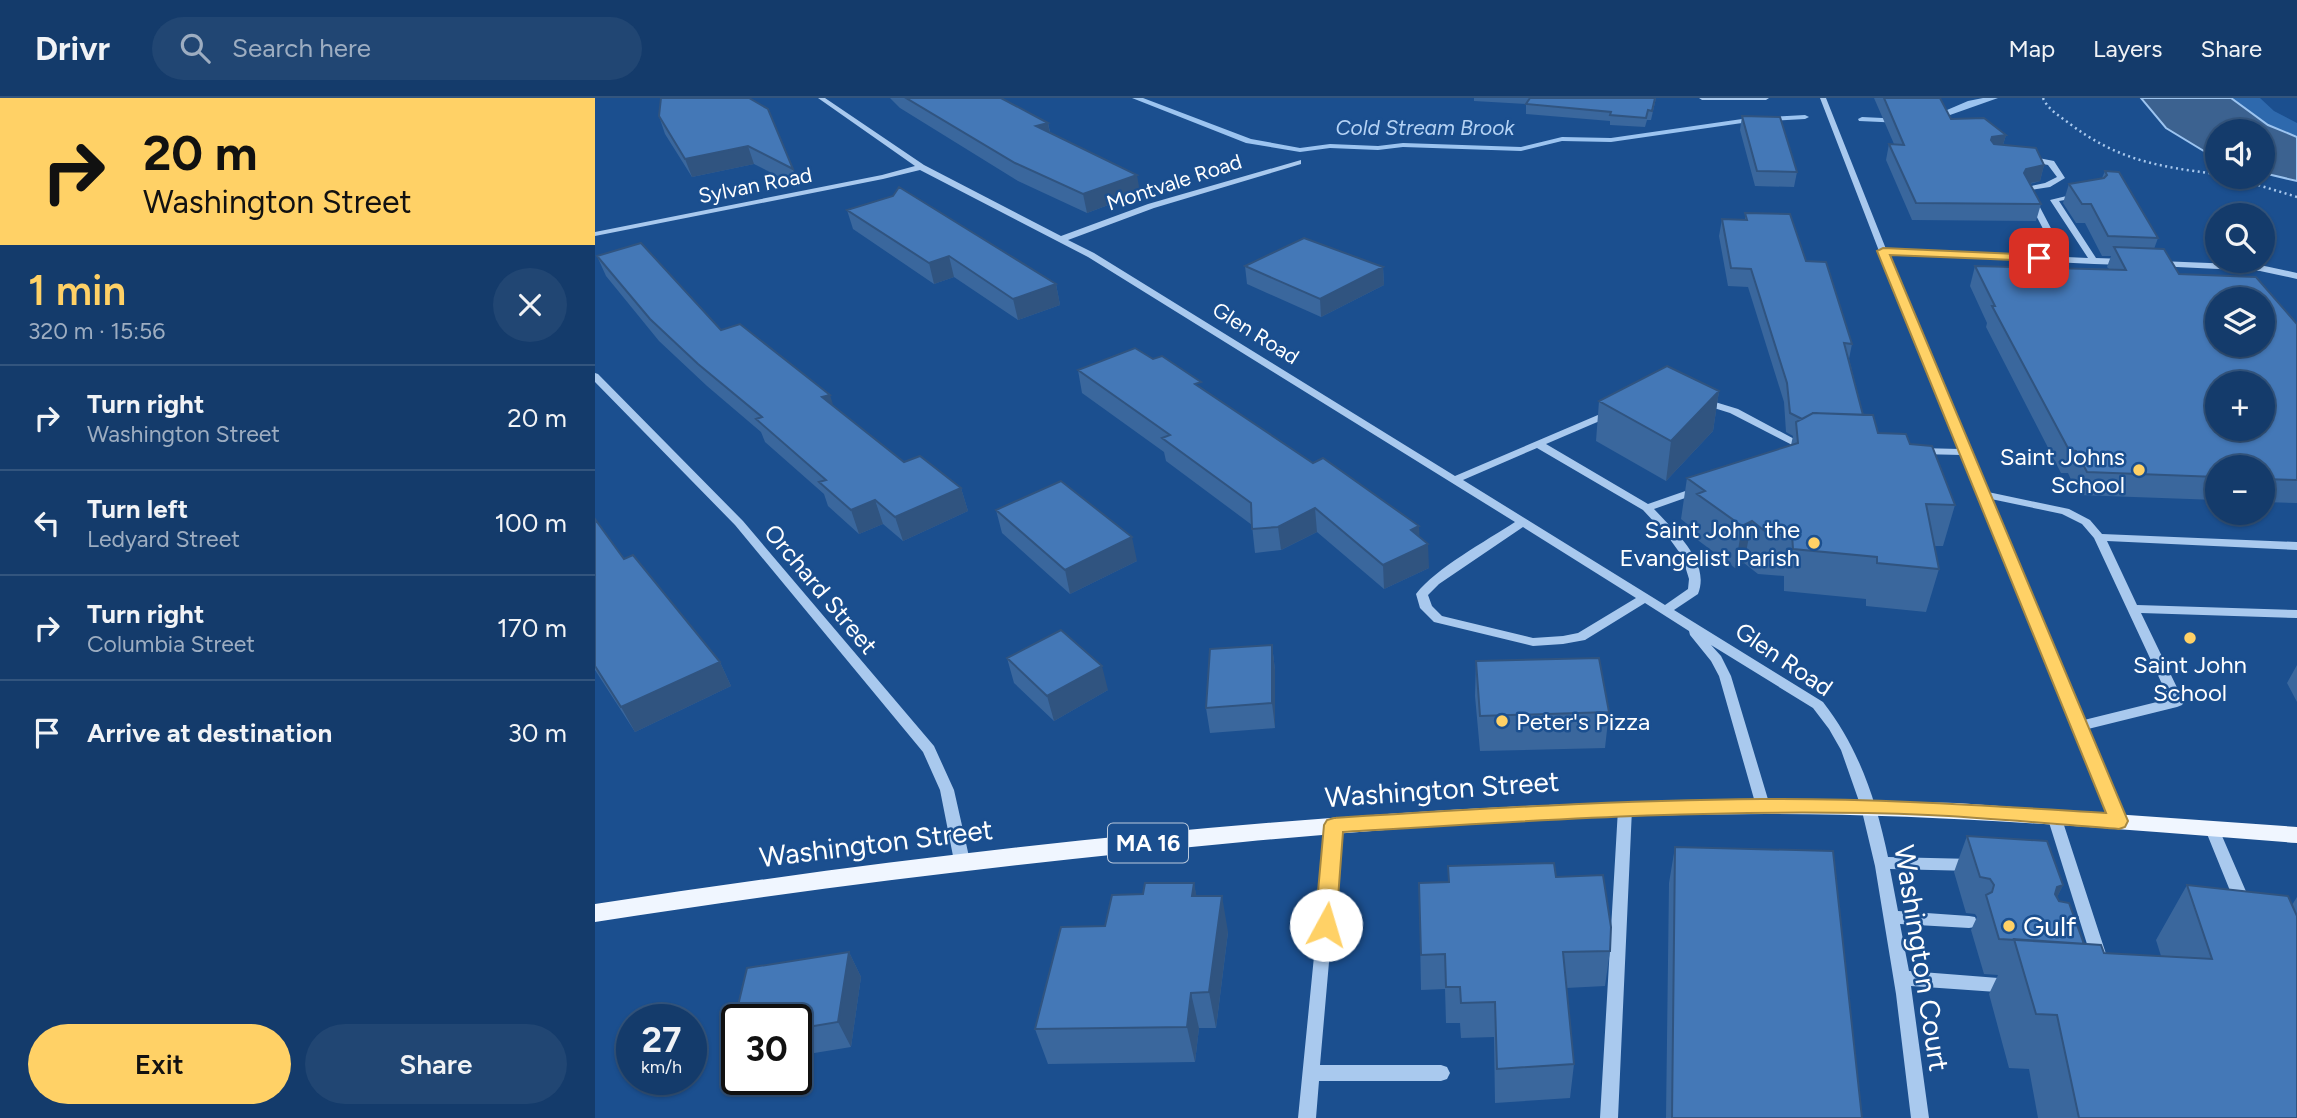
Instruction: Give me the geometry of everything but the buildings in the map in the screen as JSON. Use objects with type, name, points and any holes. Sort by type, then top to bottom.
[{"type":"main road","name":"Washington Street","points":[[595,913],[962,861],[1334,825],[1625,809],[1869,807],[2119,821],[2297,835]]},
{"type":"street","name":"Glen Road","points":[[821,98],[921,167],[1062,239],[1818,705],[1835,726],[1869,807]]},
{"type":"street","points":[[1702,98],[1766,98]]},
{"type":"street","points":[[1823,98],[1883,251],[2119,821]]},
{"type":"street","points":[[2014,156],[2051,163],[2061,178],[2047,185],[2027,188],[2063,259]]},
{"type":"street","name":"Montvale Road","points":[[1062,239],[1151,206],[1299,162]]},
{"type":"street","name":"Sylvan Road","points":[[595,234],[883,177],[921,167]]},
{"type":"street","points":[[2094,261],[2054,200],[2095,192]]},
{"type":"street","points":[[1883,251],[2136,262]]},
{"type":"street","points":[[2150,263],[2260,268],[2297,276]]},
{"type":"street","name":"Orchard Street","points":[[595,376],[739,523],[929,750],[947,790],[962,861]]},
{"type":"street","points":[[1689,398],[1711,402],[1734,411],[1798,450],[1816,448]]},
{"type":"street","points":[[1454,480],[1626,406]]},
{"type":"street","points":[[1538,444],[1647,508],[1685,552],[1696,573],[1694,591],[1666,610]]},
{"type":"street","points":[[1912,451],[1966,452]]},
{"type":"street","points":[[1647,508],[1710,486]]},
{"type":"street","points":[[1984,494],[2065,511],[2087,522],[2099,537],[2177,702],[2080,726]]},
{"type":"street","points":[[1523,522],[1435,581],[1422,593],[1426,608],[1438,619],[1532,642],[1581,637],[1645,598]]},
{"type":"street","points":[[2099,537],[2297,546]]},
{"type":"street","points":[[2133,609],[2297,614]]},
{"type":"street","name":"Glen Road","points":[[1666,610],[1693,630],[1716,659],[1725,676],[1762,806]]},
{"type":"street","name":"Washington Court","points":[[1869,807],[1883,863],[1903,978],[1920,1118]]},
{"type":"street","points":[[1609,1118],[1625,809]]},
{"type":"street","points":[[2054,817],[2064,869],[2105,972]]},
{"type":"street","points":[[1307,1118],[1334,825]]},
{"type":"street","points":[[2212,828],[2250,918]]},
{"type":"street","points":[[1883,863],[1990,865]]},
{"type":"street","points":[[1892,917],[1969,922]]},
{"type":"street","points":[[2070,930],[2091,932]]},
{"type":"street","points":[[1903,978],[2028,987]]},
{"type":"street","points":[[1311,1073],[1441,1073]]},
{"type":"path","points":[[2043,98],[2045,105],[2112,152],[2154,166],[2205,172]]},
{"type":"path","points":[[2271,189],[2297,197]]},
{"type":"shaded area","points":[[2141,98],[2231,98],[2260,119],[2205,119],[2205,152],[2166,128]]},
{"type":"shaded area","points":[[2231,98],[2260,98],[2274,111],[2297,123],[2297,137],[2275,128],[2275,119],[2260,119]]},
{"type":"shaded area","points":[[2275,128],[2297,137],[2297,181],[2275,176]]},
{"type":"waterway","name":"Cold Stream Brook","points":[[1136,98],[1249,141],[1300,150],[1330,146],[1378,148],[1403,145],[1521,149],[1562,139],[1611,140],[1749,120],[1805,117]]},
{"type":"waterway","name":"Cold Stream Brook","points":[[1930,119],[1971,103],[1994,98]]},
{"type":"waterway","name":"Cold Stream Brook","points":[[1862,119],[1903,121]]},
{"type":"place","name":"Saint Johns School","points":[[2139,470]]},
{"type":"place","name":"Saint John the Evangelist Parish","points":[[1814,543]]},
{"type":"place","name":"Saint John School","points":[[2190,638]]},
{"type":"place","name":"Peter's Pizza","points":[[1502,721]]},
{"type":"place","name":"Gulf","points":[[2009,926]]},
{"type":"route","points":[[1326,925],[1334,825],[1571,811],[1762,806],[1928,808],[2119,821],[1883,251],[2039,258]]}]
